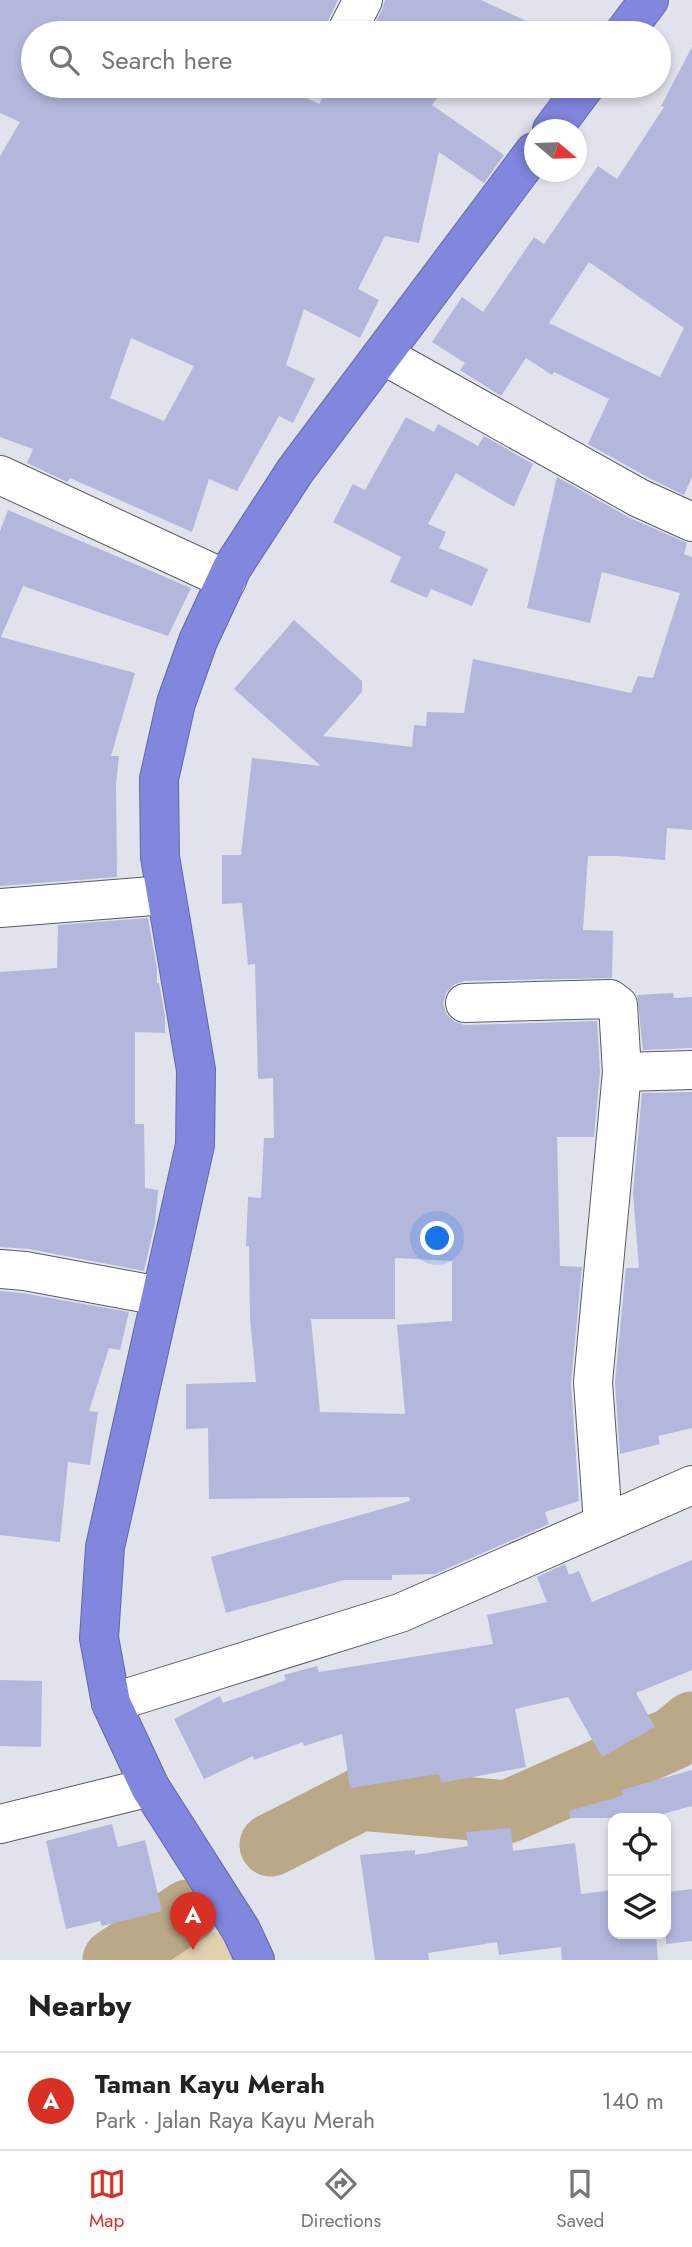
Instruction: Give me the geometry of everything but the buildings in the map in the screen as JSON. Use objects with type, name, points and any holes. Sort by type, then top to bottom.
[{"type":"highway","points":[[633,21],[649,0]]},
{"type":"highway","points":[[560,119],[575,98]]},
{"type":"highway","points":[[248,1945],[190,1846],[150,1787],[111,1703],[99,1638],[104,1547],[195,1145],[196,1070],[159,857],[159,779],[176,703],[198,641],[227,580],[295,471],[524,165]]},
{"type":"street","points":[[352,21],[363,0]]},
{"type":"street","points":[[383,355],[639,498],[692,522]]},
{"type":"street","points":[[0,475],[227,580]]},
{"type":"street","points":[[0,908],[165,895]]},
{"type":"street","points":[[465,1003],[610,999],[618,1006],[622,1072],[593,1382],[603,1524]]},
{"type":"street","points":[[622,1072],[692,1070]]},
{"type":"street","points":[[0,1269],[25,1271],[160,1296]]},
{"type":"street","points":[[111,1703],[400,1613],[692,1485]]},
{"type":"street","points":[[0,1824],[150,1787]]},
{"type":"shaded area","points":[[184,1924],[237,1939],[245,1960],[129,1960]]},
{"type":"waterway","points":[[271,1845],[361,1799],[507,1812],[674,1738],[692,1723]]},
{"type":"waterway","points":[[114,1960],[188,1911]]},
{"type":"place","name":"Taman Kayu Merah","points":[[193,1950]]}]
